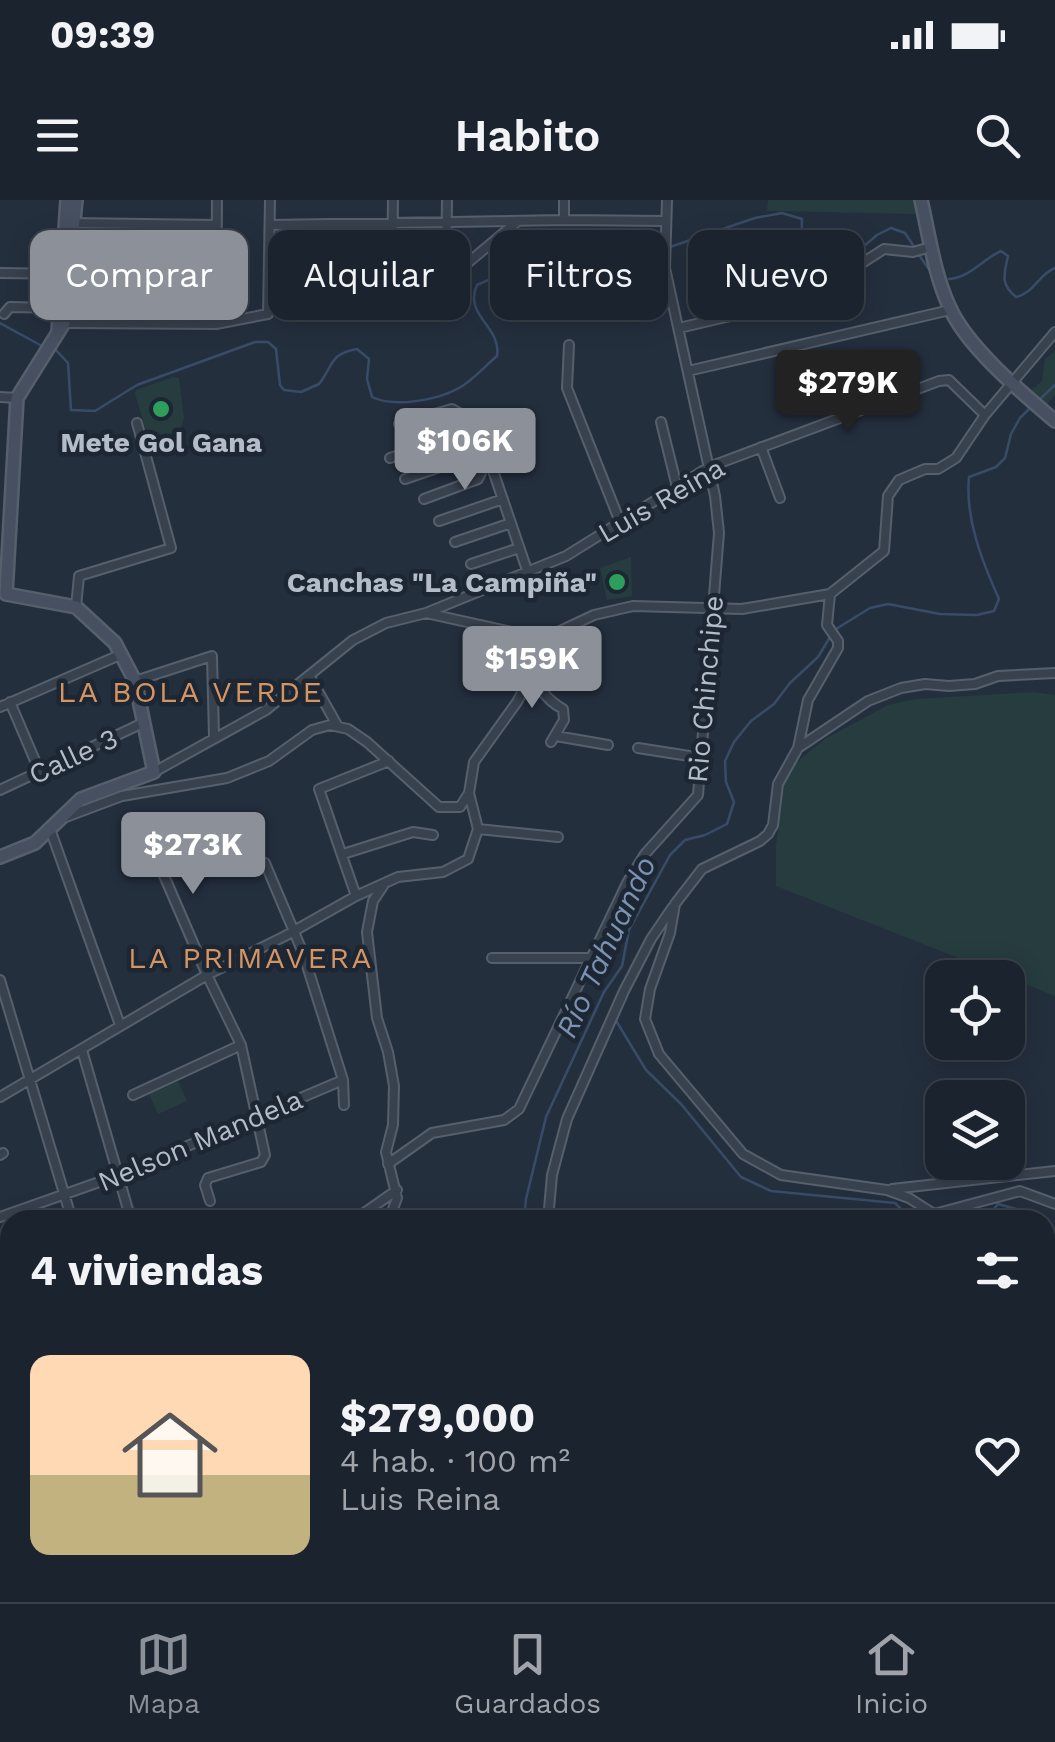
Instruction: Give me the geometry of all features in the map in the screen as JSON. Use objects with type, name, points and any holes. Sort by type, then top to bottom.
[{"type":"main road","points":[[66,200],[69,223]]},
{"type":"main road","points":[[68,230],[76,200]]},
{"type":"main road","points":[[921,200],[950,310],[1013,386],[1053,419]]},
{"type":"main road","points":[[0,857],[26,848],[82,799],[154,772],[134,681],[110,637],[76,607],[2,593],[17,398],[45,354],[60,320]]},
{"type":"street","points":[[217,200],[217,230]]},
{"type":"street","points":[[270,200],[270,230]]},
{"type":"street","points":[[392,200],[392,230]]},
{"type":"street","points":[[446,230],[447,200]]},
{"type":"street","points":[[564,200],[564,220]]},
{"type":"street","name":"Rio Chinchipe","points":[[388,1164],[441,1129],[504,1120],[518,1109],[627,882],[645,854],[698,795],[719,533],[709,467],[664,259],[667,200]]},
{"type":"street","points":[[470,261],[518,220]]},
{"type":"street","points":[[270,224],[664,222]]},
{"type":"street","points":[[69,223],[217,225]]},
{"type":"street","points":[[864,262],[884,249],[913,252],[931,247]]},
{"type":"street","points":[[0,272],[30,272]]},
{"type":"street","points":[[4,314],[10,307],[30,307]]},
{"type":"street","points":[[688,371],[950,310]]},
{"type":"street","points":[[59,328],[216,324],[268,314]]},
{"type":"street","points":[[679,328],[713,320]]},
{"type":"street","points":[[0,1097],[120,1024],[356,896],[386,882],[458,866],[473,849],[478,829],[469,793],[474,762],[517,702],[532,650],[543,638],[564,626],[633,606],[776,606],[830,594],[884,552],[888,496],[899,480],[908,474],[948,465],[985,414],[1013,386],[1055,332]]},
{"type":"street","points":[[569,346],[567,388],[620,522]]},
{"type":"street","name":"Luis Reina","points":[[154,772],[266,710],[353,640],[386,623],[426,613],[566,556],[709,467],[944,380],[949,380],[985,414]]},
{"type":"street","points":[[0,397],[17,398]]},
{"type":"street","points":[[400,424],[456,410],[475,454],[481,473],[478,479],[424,500]]},
{"type":"street","points":[[661,422],[677,487]]},
{"type":"street","points":[[76,607],[78,576],[171,548],[137,424]]},
{"type":"street","points":[[390,458],[466,432]]},
{"type":"street","points":[[761,448],[780,498]]},
{"type":"street","points":[[405,479],[486,453],[528,573]]},
{"type":"street","points":[[439,522],[502,500]]},
{"type":"street","points":[[455,542],[510,523]]},
{"type":"street","points":[[471,564],[519,548]]},
{"type":"street","points":[[549,1210],[552,1175],[567,1119],[651,939],[702,869],[760,842],[773,825],[778,784],[798,748],[808,700],[838,644],[826,625],[830,594]]},
{"type":"street","points":[[426,613],[543,638]]},
{"type":"street","points":[[0,707],[122,654]]},
{"type":"street","points":[[134,681],[212,656],[214,737]]},
{"type":"street","points":[[798,748],[868,702],[901,688],[976,684],[998,676],[1055,673]]},
{"type":"street","points":[[526,676],[539,686],[549,703],[563,710],[564,720],[553,739],[608,745]]},
{"type":"street","points":[[310,677],[336,725]]},
{"type":"street","points":[[10,702],[39,770]]},
{"type":"street","name":"Calle 3","points":[[0,790],[146,722]]},
{"type":"street","points":[[62,818],[122,796],[226,778],[279,756],[312,730],[336,725],[356,733],[439,806],[460,807],[469,793]]},
{"type":"street","points":[[638,748],[702,758]]},
{"type":"street","points":[[356,896],[319,789],[390,761]]},
{"type":"street","points":[[50,829],[120,1024]]},
{"type":"street","points":[[478,829],[558,837]]},
{"type":"street","points":[[343,854],[413,832],[433,836]]},
{"type":"street","points":[[146,834],[242,1045],[264,1159],[208,1178],[204,1185],[210,1201]]},
{"type":"street","points":[[266,863],[295,929],[343,1080],[344,1105]]},
{"type":"street","points":[[386,882],[373,901],[366,932],[376,1018],[394,1086],[394,1125],[386,1152],[397,1190],[392,1210]]},
{"type":"street","points":[[675,904],[670,933],[650,988],[646,1020],[659,1054],[743,1154],[781,1176],[887,1190],[928,1210]]},
{"type":"street","points":[[492,958],[590,958]]},
{"type":"street","points":[[0,980],[69,1210]]},
{"type":"street","points":[[133,1095],[242,1045]]},
{"type":"street","points":[[82,1050],[128,1210]]},
{"type":"street","name":"Nelson Mandela","points":[[23,1210],[343,1080]]},
{"type":"street","points":[[887,1190],[1055,1171]]},
{"type":"street","points":[[368,1210],[397,1190]]},
{"type":"street","points":[[949,1210],[1020,1191],[1055,1204]]},
{"type":"green space","points":[[768,200],[914,200],[917,214],[767,211]]},
{"type":"green space","points":[[1055,351],[1055,395],[1047,404],[1030,391],[1042,381],[1045,359]]},
{"type":"green space","name":"Mete Gol Gana","points":[[179,378],[184,418],[179,436],[150,444],[136,390]]},
{"type":"green space","name":"Canchas \"La Campiña\"","points":[[631,557],[632,596],[607,600],[600,568]]},
{"type":"green space","points":[[1034,692],[1055,695],[1055,996],[1025,984],[1025,960],[964,960],[776,886],[776,846],[784,783],[793,765],[825,739],[888,705],[915,699]]},
{"type":"green space","points":[[178,1081],[187,1101],[158,1114],[149,1094]]},
{"type":"waterway","points":[[670,247],[755,218],[782,213],[802,219],[801,260],[804,269],[814,275],[838,268],[891,228],[905,233],[915,248]]},
{"type":"waterway","points":[[949,279],[963,275],[1001,251],[1008,256],[1005,283],[1016,297],[1055,268]]},
{"type":"waterway","points":[[919,255],[933,275]]},
{"type":"waterway","points":[[54,348],[68,363],[71,410],[95,411],[137,385],[255,342],[268,342],[276,349],[284,390],[301,392],[319,384],[337,357],[357,349],[369,359],[367,379],[372,397],[392,402],[416,401],[459,388],[497,356],[494,337],[478,313],[474,295],[477,285],[490,280]]},
{"type":"waterway","points":[[0,323],[42,346]]},
{"type":"waterway","name":"Río Tahuando","points":[[1038,401],[1055,385]]},
{"type":"waterway","name":"Río Tahuando","points":[[836,629],[870,608],[888,604],[940,614],[977,615],[994,611],[999,599],[972,524],[969,477],[996,467],[1005,458],[1011,434],[1032,406]]},
{"type":"waterway","name":"Río Tahuando","points":[[525,1210],[546,1117],[604,992],[622,966],[629,930],[670,855],[685,840],[727,824],[734,802],[726,782],[725,761],[734,742],[818,657],[830,637]]},
{"type":"waterway","points":[[615,1019],[646,1070],[681,1104],[741,1177],[771,1191],[895,1203],[901,1210]]},
{"type":"waterway","points":[[993,1210],[998,1204],[1017,1210]]},
{"type":"place","name":"Mete Gol Gana","points":[[161,409]]},
{"type":"place","name":"Canchas \"La Campiña\"","points":[[617,582]]},
{"type":"district","name":"LA BOLA VERDE","points":[[191,692]]},
{"type":"district","name":"LA PRIMAVERA","points":[[251,958]]}]
